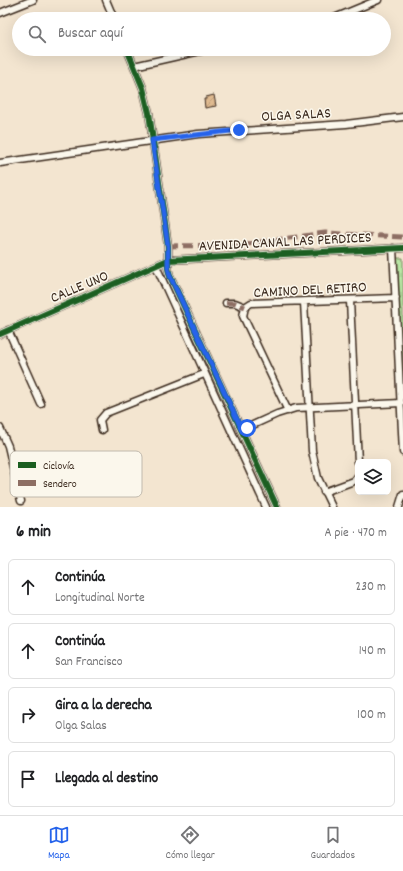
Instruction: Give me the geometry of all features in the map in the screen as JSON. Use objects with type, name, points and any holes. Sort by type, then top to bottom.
[{"type":"street","points":[[0,12],[32,0]]},
{"type":"street","points":[[106,0],[111,12]]},
{"type":"street","points":[[349,12],[378,0]]},
{"type":"street","points":[[130,56],[146,100],[168,246],[170,276],[277,507]]},
{"type":"street","points":[[134,66],[178,56]]},
{"type":"street","name":"OLGA SALAS","points":[[0,163],[152,140],[218,132],[363,123],[403,117]]},
{"type":"street","points":[[393,248],[403,452]]},
{"type":"street","name":"AVENIDA CANAL LAS PERDICES","points":[[168,260],[403,248]]},
{"type":"street","name":"CALLE UNO","points":[[0,334],[168,260]]},
{"type":"street","points":[[156,266],[266,507]]},
{"type":"street","name":"CAMINO DEL RETIRO","points":[[288,411],[243,316],[244,307],[251,303],[350,301],[396,298]]},
{"type":"street","points":[[350,301],[358,459]]},
{"type":"street","points":[[304,302],[314,461],[324,492],[332,507]]},
{"type":"street","points":[[226,303],[235,303],[244,307]]},
{"type":"street","points":[[8,330],[41,404]]},
{"type":"street","points":[[102,430],[100,420],[106,413],[204,374]]},
{"type":"street","points":[[242,430],[288,411],[310,407],[401,403]]},
{"type":"street","points":[[0,428],[10,454]]},
{"type":"street","points":[[324,492],[355,479]]},
{"type":"street","points":[[399,507],[403,494]]},
{"type":"street","points":[[20,497],[21,501]]},
{"type":"green space","points":[[395,258],[403,258],[403,370]]},
{"type":"building","points":[[214,95],[216,106],[205,108],[204,99]]},
{"type":"marked path","points":[[168,246],[240,245],[325,233],[403,237]]},
{"type":"marked path","points":[[226,303],[235,303],[245,307]]},
{"type":"cycle path","points":[[130,56],[143,88],[149,113],[168,246],[168,268],[170,276],[277,507]]},
{"type":"cycle path","points":[[0,334],[168,260],[403,248]]},
{"type":"route","points":[[239,130],[152,140],[168,246],[168,268],[170,276],[242,430],[247,428]]}]
